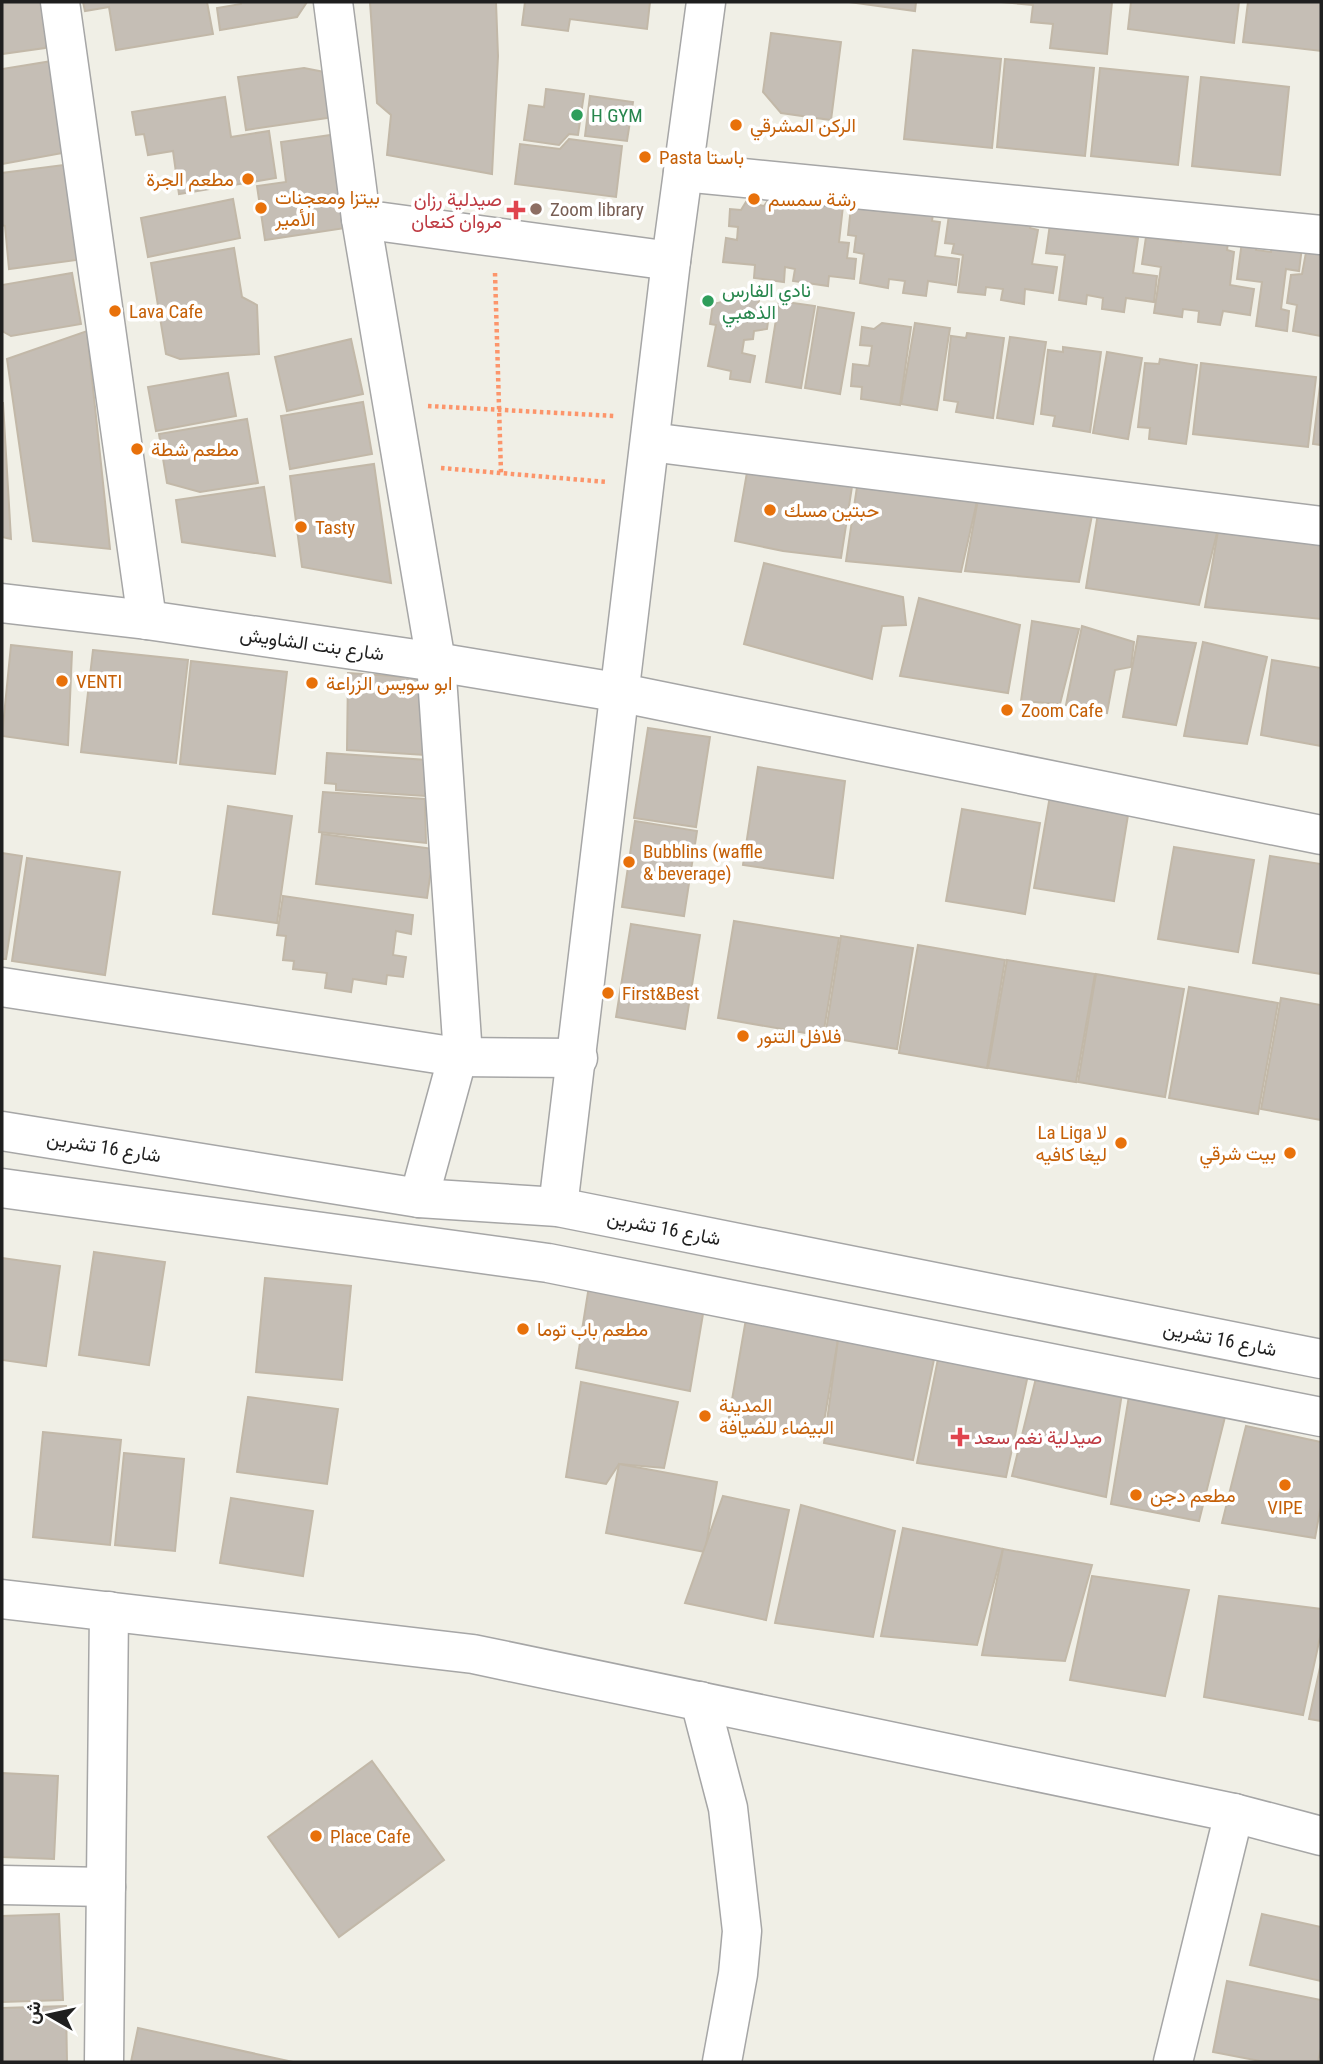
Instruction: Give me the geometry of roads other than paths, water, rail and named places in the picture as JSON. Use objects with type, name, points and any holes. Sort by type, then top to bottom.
[{"type":"street","points":[[61,2],[147,620]]},
{"type":"street","points":[[333,2],[361,219],[436,662],[461,1041],[419,1198]]},
{"type":"street","points":[[558,1207],[622,692],[671,261],[706,2]]},
{"type":"street","points":[[683,172],[1321,234]]},
{"type":"street","points":[[361,219],[671,261]]},
{"type":"street","points":[[652,430],[1321,526]]},
{"type":"street","name":"شارع بنت الشاويش","points":[[2,603],[147,620],[622,692],[1321,835]]},
{"type":"street","points":[[2,986],[457,1057],[578,1058]]},
{"type":"street","name":"شارع 16 تشرين","points":[[2,1131],[419,1198],[558,1207],[1321,1359]]},
{"type":"street","points":[[2,1188],[548,1263],[1321,1417]]},
{"type":"street","points":[[2,1599],[473,1654],[1234,1813],[1321,1836]]},
{"type":"street","points":[[104,2062],[109,1611]]},
{"type":"street","points":[[700,1701],[728,1808],[742,1931],[738,1974],[722,2062]]},
{"type":"street","points":[[1173,2062],[1234,1813]]},
{"type":"street","points":[[2,1885],[106,1887]]},
{"type":"place","name":"H GYM","points":[[577,115]]},
{"type":"place","name":"الركن المشرقي","points":[[736,125]]},
{"type":"place","name":"Pasta باستا","points":[[645,157]]},
{"type":"place","name":"مطعم الجرة","points":[[248,179]]},
{"type":"place","name":"رشة سمسم","points":[[754,199]]},
{"type":"place","name":"بيتزا ومعجنات الأمير","points":[[261,208]]},
{"type":"place","name":"Zoom library","points":[[536,209]]},
{"type":"place","name":"صيدلية رزان مروان كنعان","points":[[516,210]]},
{"type":"place","name":"نادي الفارس الذهبي","points":[[708,301]]},
{"type":"place","name":"Lava Cafe","points":[[115,311]]},
{"type":"place","name":"مطعم شطة","points":[[137,449]]},
{"type":"place","name":"حبتين مسك","points":[[770,510]]},
{"type":"place","name":"Tasty","points":[[301,527]]},
{"type":"place","name":"VENTI","points":[[62,681]]},
{"type":"place","name":"ابو سويس الزراعة","points":[[312,683]]},
{"type":"place","name":"Zoom Cafe","points":[[1007,710]]},
{"type":"place","name":"Bubblins (waffle & beverage)","points":[[629,862]]},
{"type":"place","name":"First&Best","points":[[608,993]]},
{"type":"place","name":"فلافل التنور","points":[[743,1036]]},
{"type":"place","name":"La Liga لا ليغا كافيه","points":[[1121,1143]]},
{"type":"place","name":"بيت شرقي","points":[[1290,1153]]},
{"type":"place","name":"مطعم باب توما","points":[[523,1329]]},
{"type":"place","name":"المدينة البيضاء للضيافة","points":[[705,1416]]},
{"type":"place","name":"صيدلية نغم سعد","points":[[960,1437]]},
{"type":"place","name":"VIPE","points":[[1285,1485]]},
{"type":"place","name":"مطعم دجن","points":[[1136,1495]]},
{"type":"place","name":"Place Cafe","points":[[316,1836]]}]
